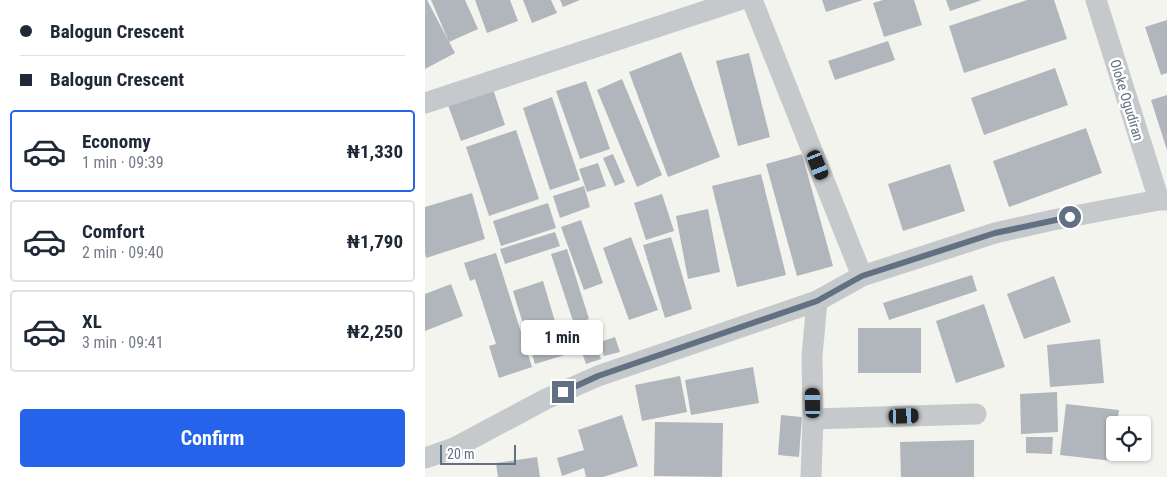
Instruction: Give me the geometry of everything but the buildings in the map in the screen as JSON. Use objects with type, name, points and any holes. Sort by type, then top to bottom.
[{"type":"street","points":[[425,104],[739,0]]},
{"type":"street","points":[[752,0],[862,276]]},
{"type":"street","name":"Oloke Ogudiran","points":[[1096,0],[1163,200]]},
{"type":"street","points":[[425,458],[453,448],[546,399],[598,376],[817,301],[862,276],[995,233],[1053,220],[1163,200]]},
{"type":"street","points":[[811,477],[813,419],[811,356],[817,301]]},
{"type":"street","points":[[813,419],[976,414]]},
{"type":"route","points":[[563,392],[598,376],[817,301],[862,276],[995,233],[1070,217]]}]
